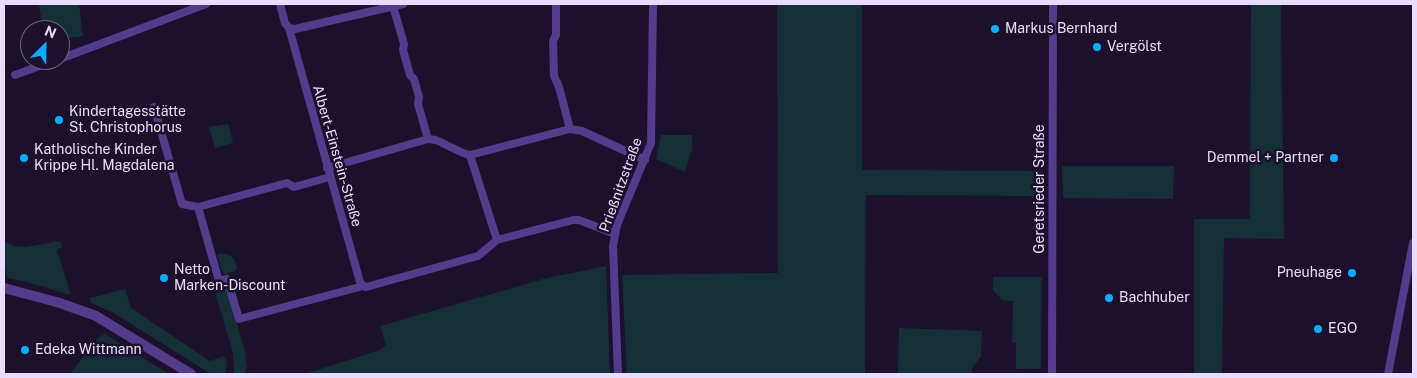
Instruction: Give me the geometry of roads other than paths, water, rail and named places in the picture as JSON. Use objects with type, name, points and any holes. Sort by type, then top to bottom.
[{"type":"street","points":[[70,54],[206,4]]},
{"type":"street","name":"Albert-Einstein-Straße","points":[[280,4],[285,23],[289,28],[360,282],[364,287]]},
{"type":"street","points":[[289,28],[295,29],[404,4]]},
{"type":"street","points":[[556,4],[556,34],[553,41],[554,76],[559,87],[570,129]]},
{"type":"street","name":"Prießnitzstraße","points":[[618,374],[613,258],[614,234],[650,149],[652,136],[653,4]]},
{"type":"street","name":"Geretsrieder Straße","points":[[1052,374],[1053,4]]},
{"type":"street","points":[[393,6],[404,44],[403,50],[410,75],[414,79],[419,97],[418,104],[428,139]]},
{"type":"street","points":[[15,76],[30,70]]},
{"type":"street","points":[[154,107],[182,204],[198,207],[287,183],[294,187],[330,177]]},
{"type":"street","points":[[327,168],[428,139],[436,140],[463,153],[470,154],[570,129],[582,131],[646,160]]},
{"type":"street","points":[[470,154],[496,240]]},
{"type":"street","points":[[198,207],[219,281],[227,278],[239,319],[478,256],[496,240],[576,220],[614,234]]},
{"type":"street","points":[[1388,374],[1413,243]]},
{"type":"street","points":[[4,288],[60,303],[96,316],[191,374]]},
{"type":"place","name":"Markus Bernhard","points":[[995,29]]},
{"type":"place","name":"Vergölst","points":[[1097,47]]},
{"type":"place","name":"Kindertagesstätte St. Christophorus","points":[[59,120]]},
{"type":"place","name":"Katholische Kinder Krippe Hl. Magdalena","points":[[24,158]]},
{"type":"place","name":"Demmel + Partner","points":[[1334,158]]},
{"type":"place","name":"Pneuhage","points":[[1352,273]]},
{"type":"place","name":"Netto Marken-Discount","points":[[164,278]]},
{"type":"place","name":"Bachhuber","points":[[1109,298]]},
{"type":"place","name":"EGO","points":[[1318,329]]},
{"type":"place","name":"Edeka Wittmann","points":[[25,350]]}]
